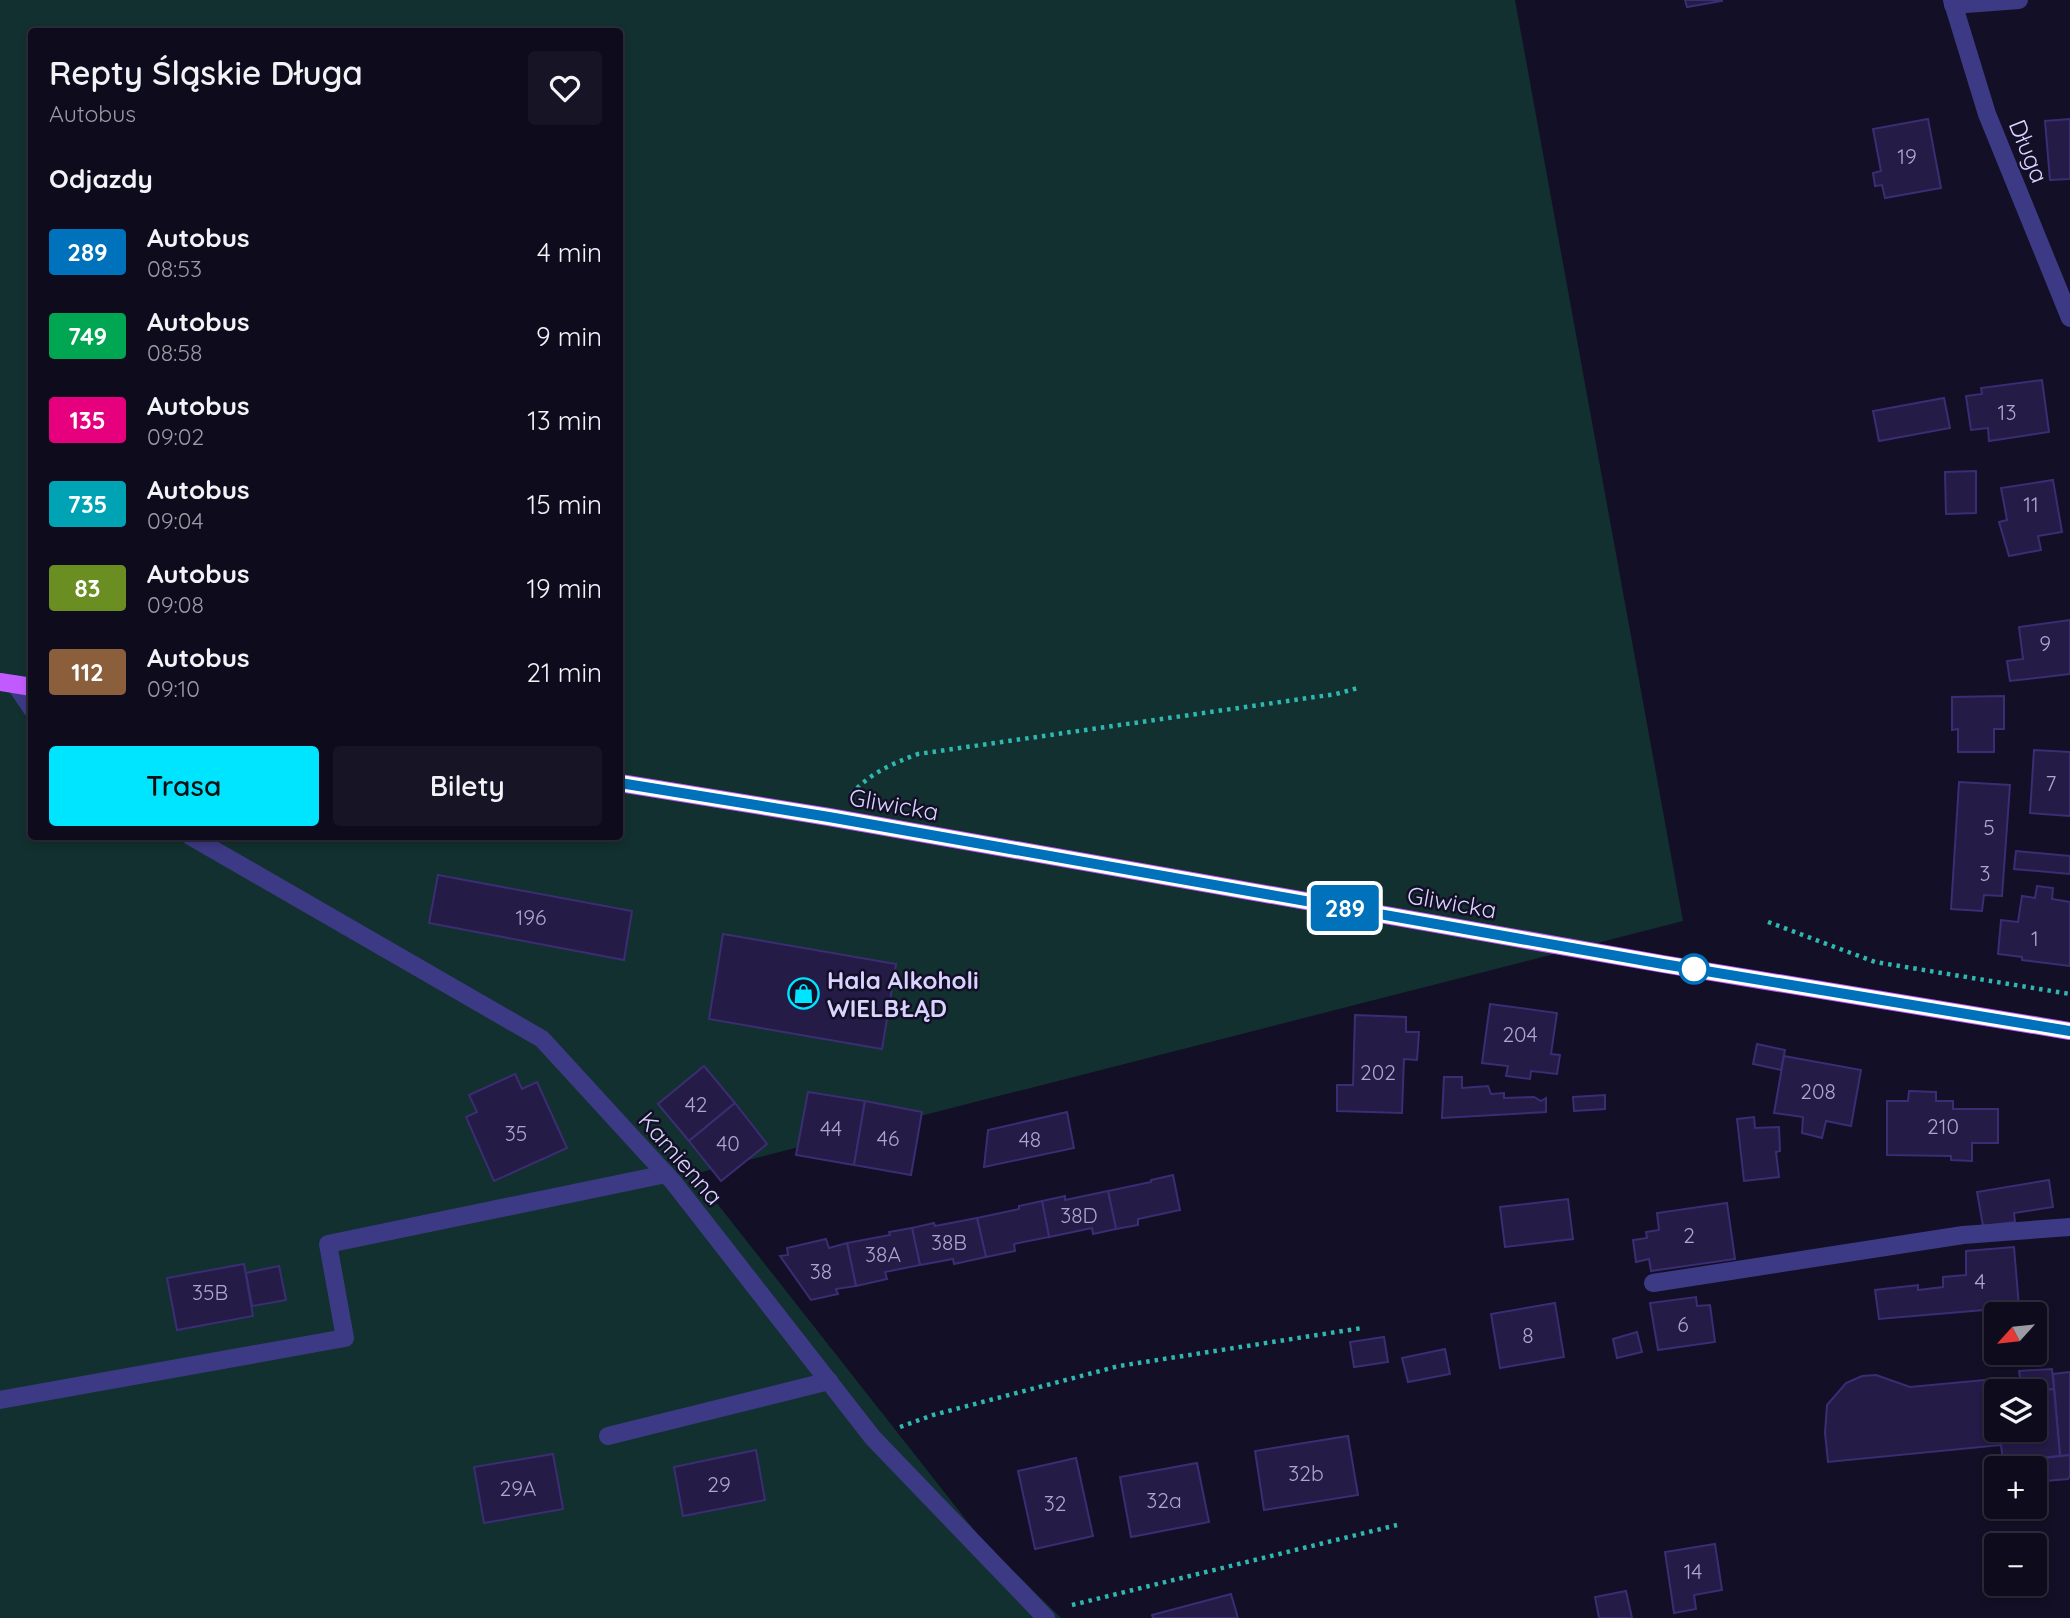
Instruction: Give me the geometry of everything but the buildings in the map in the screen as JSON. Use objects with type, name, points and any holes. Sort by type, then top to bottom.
[{"type":"main road","name":"Gliwicka","points":[[623,783],[2070,1031]]},
{"type":"street","points":[[1952,3],[2019,0]]},
{"type":"street","name":"Długa","points":[[1952,3],[1987,114],[2070,318]]},
{"type":"street","points":[[16,684],[28,703]]},
{"type":"street","name":"Kamienna","points":[[197,840],[542,1039],[666,1174],[873,1438],[1043,1615]]},
{"type":"street","points":[[0,1399],[345,1338],[328,1244],[666,1174]]},
{"type":"street","points":[[1653,1283],[1964,1235],[2070,1227]]},
{"type":"street","points":[[608,1436],[829,1381]]},
{"type":"path","points":[[829,817],[865,779],[888,765],[918,754],[1336,694],[1358,688]]},
{"type":"path","points":[[1768,922],[1875,962],[2070,994]]},
{"type":"path","points":[[873,1438],[933,1415],[1119,1366],[1362,1328]]},
{"type":"path","points":[[1043,1615],[1397,1525]]},
{"type":"green space","points":[[0,0],[1515,0],[1683,921],[694,1174],[982,1540],[1061,1618],[0,1618]]},
{"type":"bus line","name":"289","points":[[623,783],[829,817],[1663,964],[2070,1031]]},
{"type":"place","name":"Hala Alkoholi WIELBŁĄD","points":[[804,994]]}]
